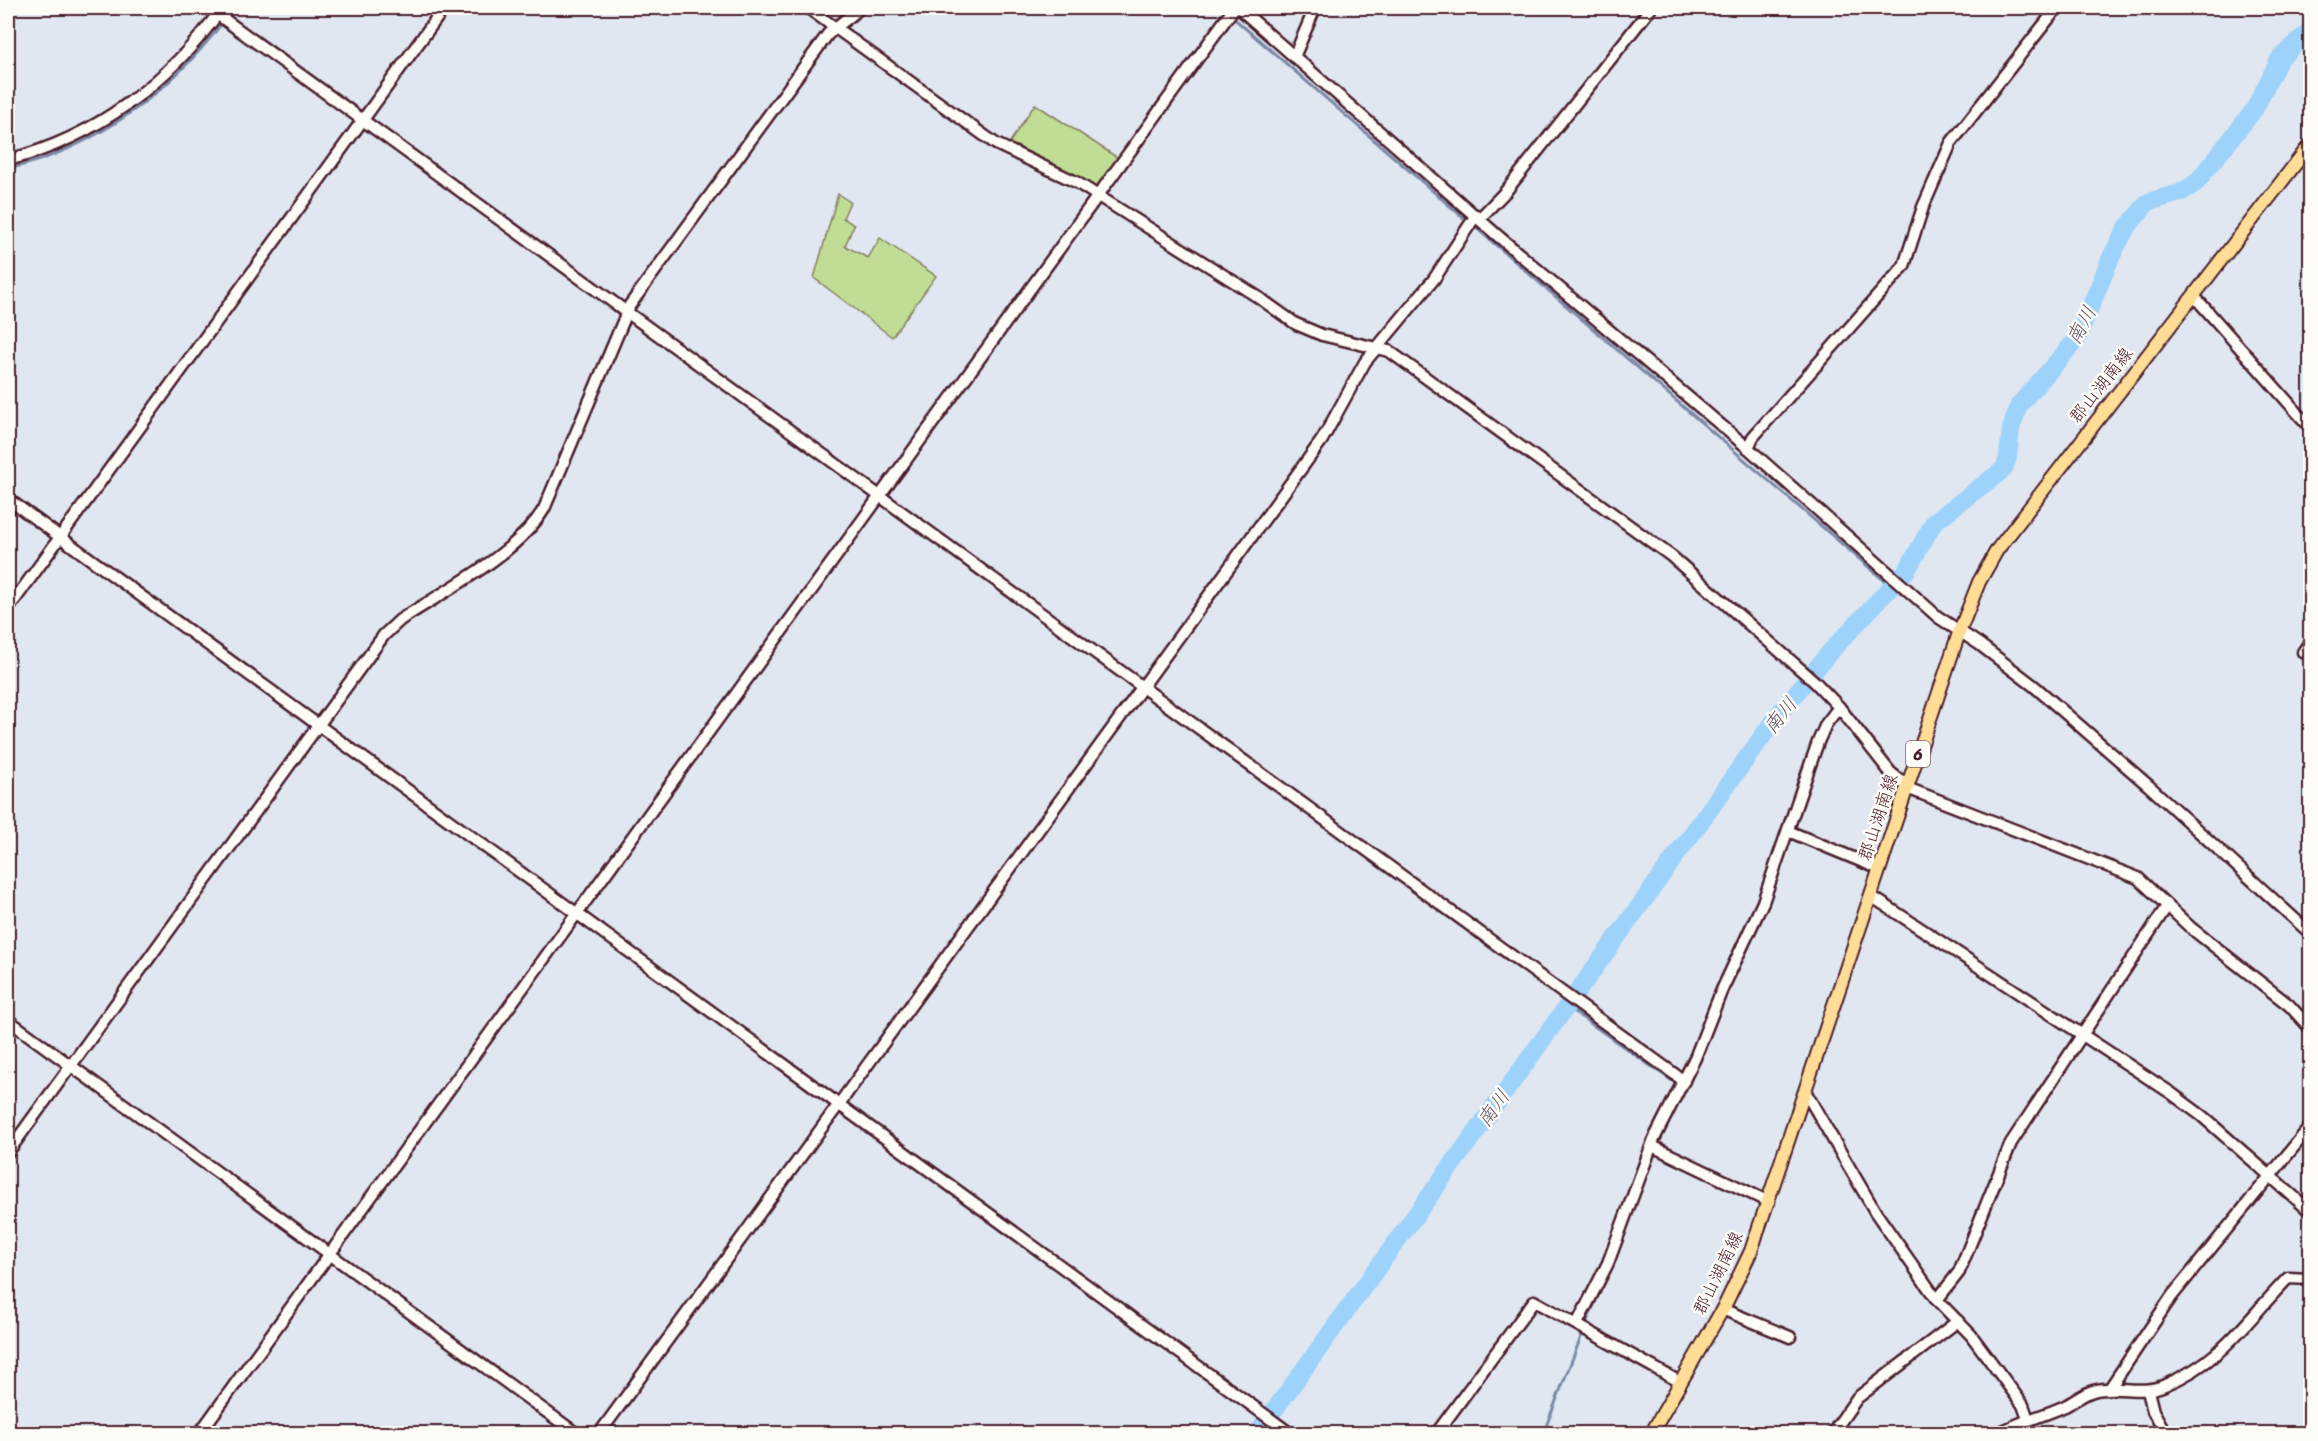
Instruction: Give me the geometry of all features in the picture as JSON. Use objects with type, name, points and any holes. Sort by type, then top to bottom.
[{"type":"main road","name":"郡山湖南線","points":[[1651,1434],[1722,1310],[1751,1251],[1960,630],[1979,582],[1997,550],[2310,145]]},
{"type":"street","points":[[8,609],[444,8]]},
{"type":"street","points":[[808,8],[996,144],[1068,178],[1258,297],[1296,324],[1322,335],[1389,351],[1671,556],[1815,682],[1839,707],[1890,772],[1915,792],[1975,817],[2027,832],[2138,878],[2224,956],[2289,1005],[2310,1028]]},
{"type":"street","points":[[8,1152],[318,725],[392,627],[518,541],[536,522],[544,509],[626,313],[834,26],[861,8]]},
{"type":"street","points":[[1294,57],[1314,8]]},
{"type":"street","points":[[599,1434],[1322,440],[1357,374],[1434,279],[1478,217],[1506,191],[1651,8]]},
{"type":"street","points":[[1748,448],[1753,437],[1904,266],[1923,207],[1951,143],[2057,8]]},
{"type":"street","points":[[200,1434],[1096,195],[1233,10],[1294,57],[1748,448],[1938,617],[1960,630],[2034,686],[2149,786],[2310,933]]},
{"type":"street","points":[[8,160],[79,134],[128,106],[169,70],[220,11],[626,313],[1684,1081]]},
{"type":"street","points":[[2194,296],[2310,428]]},
{"type":"street","points":[[8,499],[1291,1434]]},
{"type":"street","points":[[2303,652],[2310,642]]},
{"type":"street","points":[[1577,1324],[1608,1263],[1652,1146],[1684,1081],[1720,992],[1763,902],[1818,742],[1826,724],[1839,707]]},
{"type":"street","points":[[1788,831],[1880,869]]},
{"type":"street","points":[[1871,896],[2084,1034],[2202,1116],[2310,1211]]},
{"type":"street","points":[[1937,1300],[1959,1272],[2011,1143],[2167,906]]},
{"type":"street","points":[[8,1020],[577,1434]]},
{"type":"street","points":[[1806,1093],[1876,1213],[1937,1300],[1958,1321],[2023,1405],[2028,1419]]},
{"type":"street","points":[[2110,1388],[2172,1296],[2310,1127]]},
{"type":"street","points":[[1652,1146],[1769,1202]]},
{"type":"street","points":[[1997,1434],[2009,1431],[2028,1419],[2065,1406],[2086,1394],[2110,1388],[2148,1391],[2180,1378],[2220,1353],[2288,1278],[2310,1279]]},
{"type":"street","points":[[1436,1434],[1534,1301],[1680,1383]]},
{"type":"street","points":[[1722,1310],[1791,1337]]},
{"type":"street","points":[[1832,1434],[1857,1398],[1958,1321]]},
{"type":"street","points":[[2148,1391],[2153,1411],[2166,1434]]},
{"type":"green space","points":[[1035,104],[1118,158],[1097,187],[1008,145]]},
{"type":"green space","points":[[838,194],[850,202],[843,218],[854,225],[845,246],[868,258],[880,238],[936,276],[892,337],[814,278]]},
{"type":"waterway","points":[[226,17],[233,8]]},
{"type":"waterway","points":[[1222,8],[1465,219]]},
{"type":"waterway","points":[[8,169],[70,148],[127,115],[178,73],[222,23]]},
{"type":"waterway","name":"南川","points":[[1257,1434],[1778,715],[1829,653],[1907,570],[1934,522],[2004,469],[2008,457],[2011,429],[2019,405],[2077,339],[2112,255],[2126,229],[2148,202],[2180,193],[2196,183],[2254,110],[2280,58],[2310,31]]},
{"type":"waterway","points":[[1474,226],[1893,588]]},
{"type":"waterway","points":[[1567,1007],[1675,1083]]},
{"type":"waterway","points":[[1658,1145],[1674,1110]]},
{"type":"waterway","points":[[1632,1212],[1656,1151]]},
{"type":"waterway","points":[[1585,1326],[1604,1282]]},
{"type":"waterway","points":[[1543,1434],[1583,1332]]}]
